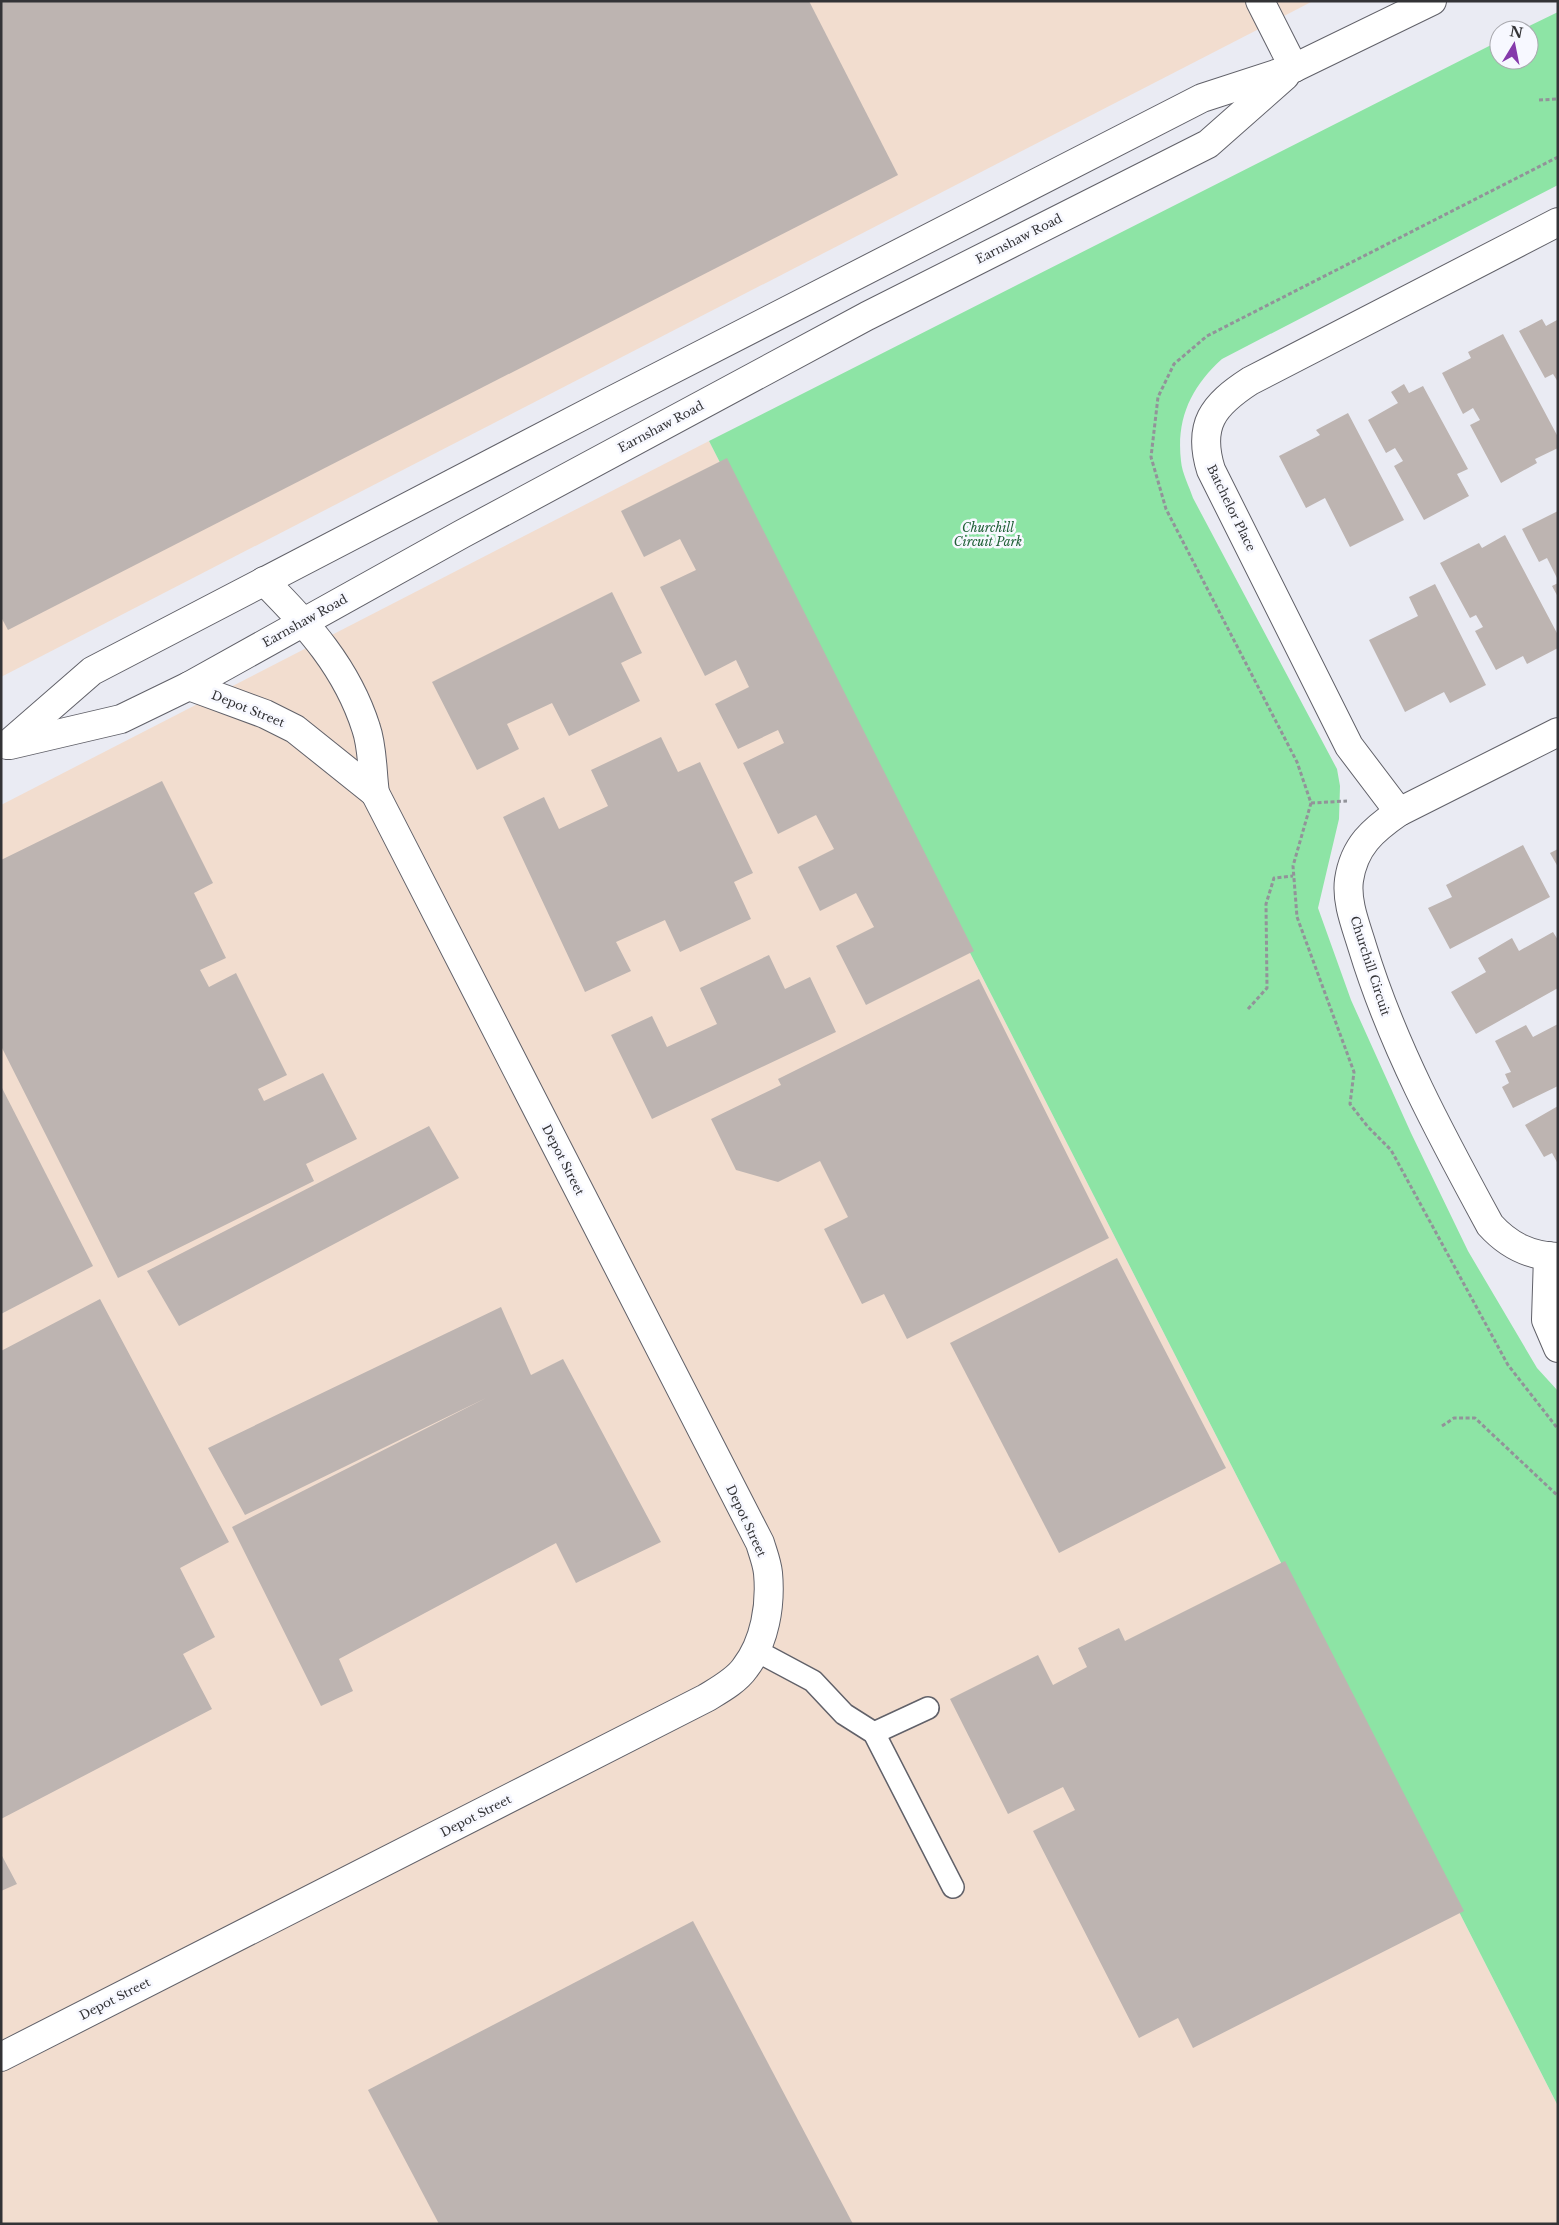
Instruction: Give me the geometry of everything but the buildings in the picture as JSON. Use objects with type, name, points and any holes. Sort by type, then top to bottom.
[{"type":"street","points":[[1260,1],[1294,68]]},
{"type":"street","name":"Earnshaw Road","points":[[4,747],[92,672],[264,581],[1202,98],[1294,68],[1432,1]]},
{"type":"street","name":"Earnshaw Road","points":[[4,747],[121,719],[189,686],[305,621],[858,321],[1208,144],[1294,68]]},
{"type":"street","name":"Batchelor Place","points":[[1399,812],[1349,746],[1211,470],[1206,453],[1207,425],[1221,402],[1250,381],[1558,222]]},
{"type":"street","name":"Depot Street","points":[[1,2057],[706,1698],[728,1684],[745,1669],[765,1624],[769,1601],[768,1571],[760,1543],[375,793],[367,729],[341,671],[305,621],[264,581]]},
{"type":"street","name":"Depot Street","points":[[189,686],[266,714],[295,729],[375,793]]},
{"type":"street","name":"Churchill Circuit","points":[[1558,732],[1399,812],[1368,836],[1353,864],[1349,880],[1349,897],[1355,922],[1375,987],[1399,1048],[1490,1225],[1502,1239],[1520,1250],[1553,1257],[1546,1320],[1558,1348]]},
{"type":"lane","points":[[755,1650],[814,1682],[844,1714],[874,1733],[953,1887]]},
{"type":"lane","points":[[874,1733],[928,1708]]},
{"type":"path","points":[[1540,100],[1558,99]]},
{"type":"path","points":[[1311,803],[1353,801]]},
{"type":"path","points":[[1248,1009],[1267,988],[1266,904],[1274,878],[1294,876]]},
{"type":"path","points":[[1442,1426],[1454,1418],[1475,1418],[1558,1496]]},
{"type":"shaded area","points":[[1,1],[1313,1],[1,677]]},
{"type":"shaded area","points":[[709,441],[1558,2106],[1558,2224],[1,2224],[1,805]]},
{"type":"green space","name":"Churchill Circuit Park","points":[[1558,12],[1558,185],[1222,359],[1202,381],[1188,405],[1181,431],[1180,446],[1183,470],[1193,498],[1337,769],[1340,786],[1339,819],[1318,908],[1351,1000],[1411,1133],[1468,1251],[1537,1368],[1558,1391],[1558,2106],[709,441],[1489,46],[1489,70],[1539,70],[1539,21]]}]
